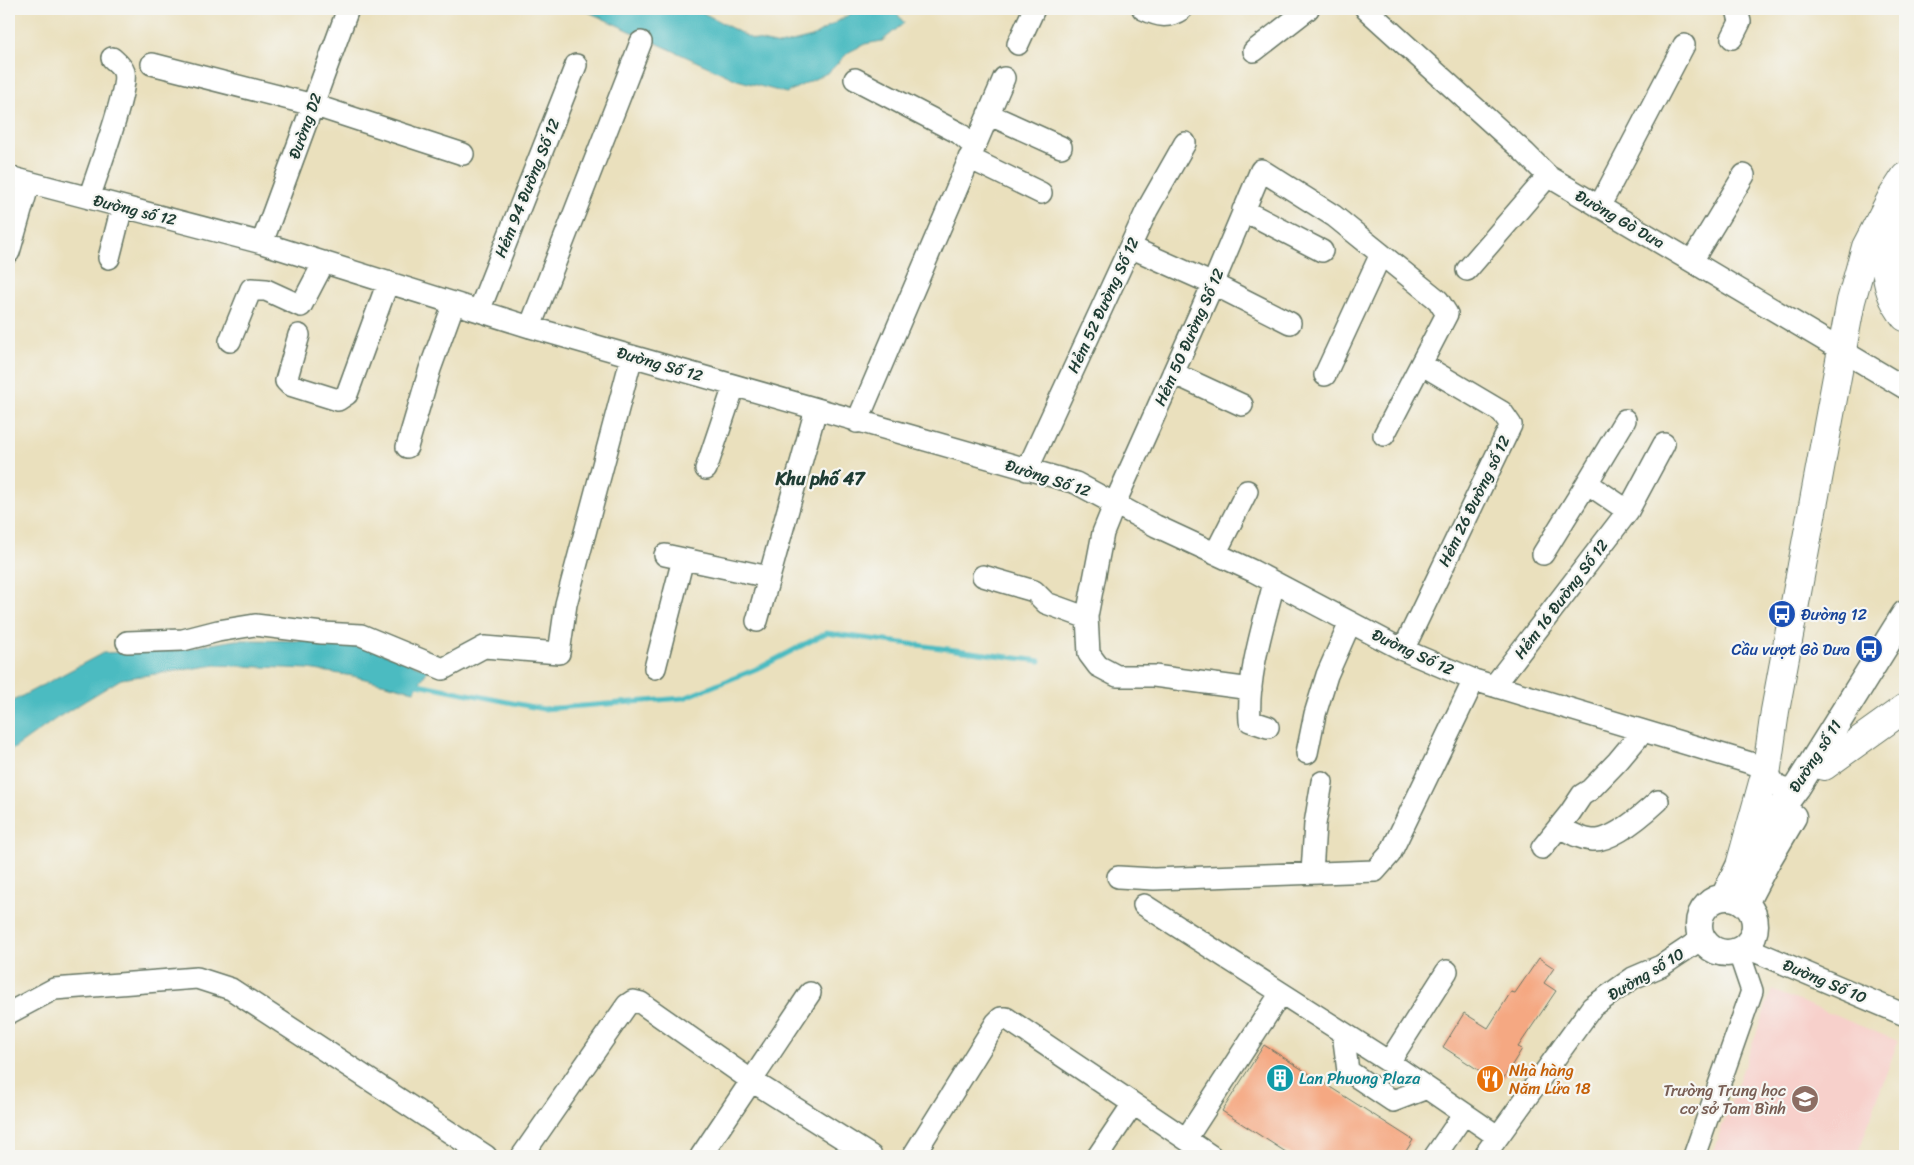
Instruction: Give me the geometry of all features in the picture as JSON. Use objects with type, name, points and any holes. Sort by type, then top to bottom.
[{"type":"highway","points":[[1741,862],[1767,768],[1775,711],[1840,351],[1851,302],[1866,247],[1892,197],[1905,177]]},
{"type":"highway","points":[[1905,212],[1889,243],[1886,274],[1891,294],[1905,317]]},
{"type":"highway","points":[[1824,766],[1905,708]]},
{"type":"main road","name":"Đường số 11","points":[[1734,900],[1741,862],[1797,787],[1905,614]]},
{"type":"main road","name":"Đường số 11","points":[[1734,900],[1767,861],[1824,766],[1905,645]]},
{"type":"main road","points":[[1734,900],[1750,909],[1755,924],[1751,939],[1741,949],[1726,952],[1719,951],[1712,948],[1703,938],[1700,925],[1702,912],[1712,902],[1734,900]]},
{"type":"street","name":"Đường D2","points":[[262,243],[348,9]]},
{"type":"street","points":[[1018,44],[1034,9]]},
{"type":"street","points":[[1143,9],[1160,16],[1182,9]]},
{"type":"street","points":[[1254,51],[1308,9]]},
{"type":"street","name":"Đường Gò Dưa","points":[[1366,9],[1548,176],[1905,388]]},
{"type":"street","points":[[1732,38],[1740,22],[1737,9]]},
{"type":"street","points":[[530,327],[641,42]]},
{"type":"street","points":[[1599,207],[1684,45]]},
{"type":"street","points":[[89,198],[117,115],[124,86],[124,73],[119,64],[112,58]]},
{"type":"street","points":[[152,64],[313,105],[463,154]]},
{"type":"street","name":"Hẻm 94 Đường Số 12","points":[[479,311],[576,65]]},
{"type":"street","points":[[857,422],[1004,78]]},
{"type":"street","points":[[855,79],[959,133],[972,152],[1042,193]]},
{"type":"street","points":[[988,114],[1061,147]]},
{"type":"street","name":"Hẻm 52 Đường Số 12","points":[[1028,470],[1147,210],[1185,143]]},
{"type":"street","name":"Hẻm 50 Đường Số 12","points":[[1251,690],[1154,676],[1116,676],[1098,666],[1091,659],[1089,654],[1087,616],[1103,533],[1114,503],[1213,284],[1261,170],[1334,216],[1381,254]]},
{"type":"street","points":[[1692,261],[1744,175]]},
{"type":"street","points":[[1467,270],[1548,176]]},
{"type":"street","name":"Đường số 12","points":[[9,177],[262,243]]},
{"type":"street","points":[[9,252],[29,183]]},
{"type":"street","points":[[108,258],[122,207]]},
{"type":"street","points":[[1243,210],[1322,251]]},
{"type":"street","name":"Đường Số 12","points":[[262,243],[530,327],[1076,484],[1403,650],[1474,680],[1767,768]]},
{"type":"street","points":[[1130,247],[1213,284],[1290,323]]},
{"type":"street","points":[[1325,375],[1381,254],[1438,300],[1446,314],[1384,435]]},
{"type":"street","points":[[230,341],[251,289],[266,290],[301,306],[324,262]]},
{"type":"street","points":[[299,335],[286,381],[290,385],[338,400],[347,394],[388,282]]},
{"type":"street","points":[[407,447],[430,369],[454,303]]},
{"type":"street","points":[[128,642],[183,640],[218,631],[255,625],[322,633],[361,635],[443,669],[484,647],[559,653],[566,604],[632,356]]},
{"type":"street","name":"Hẻm 26 Đường số 12","points":[[1403,650],[1511,425],[1502,412],[1421,364]]},
{"type":"street","points":[[1173,373],[1242,405]]},
{"type":"street","points":[[706,469],[734,386]]},
{"type":"street","points":[[757,621],[816,409]]},
{"type":"street","points":[[1543,554],[1625,420]]},
{"type":"street","name":"Hẻm 16 Đường Số 12","points":[[1494,686],[1628,511],[1664,444]]},
{"type":"street","points":[[1587,483],[1628,511]]},
{"type":"street","points":[[1215,554],[1247,491]]},
{"type":"street","points":[[655,668],[674,557],[769,577]]},
{"type":"street","points":[[983,576],[1034,591],[1046,602],[1082,616],[1087,616]]},
{"type":"street","points":[[1268,727],[1250,721],[1251,690],[1256,659],[1274,583]]},
{"type":"street","points":[[1307,753],[1315,714],[1325,683],[1350,623]]},
{"type":"street","points":[[1118,877],[1154,879],[1375,871],[1390,854],[1474,680]]},
{"type":"street","points":[[1542,848],[1582,795],[1590,790],[1618,761],[1643,731]]},
{"type":"street","points":[[1767,768],[1771,780],[1780,788],[1787,790],[1797,787]]},
{"type":"street","points":[[1312,873],[1315,824],[1322,782]]},
{"type":"street","points":[[1559,827],[1576,836],[1593,840],[1617,833],[1643,816],[1658,801]]},
{"type":"street","points":[[1144,905],[1389,1062],[1497,1136]]},
{"type":"street","name":"Đường số 10","points":[[1484,1156],[1592,1007],[1633,978],[1660,966],[1703,938]]},
{"type":"street","points":[[1694,1156],[1752,991],[1741,949]]},
{"type":"street","name":"Đường Số 10","points":[[1741,949],[1905,1015]]},
{"type":"street","points":[[1389,1062],[1447,971]]},
{"type":"street","points":[[9,1013],[54,989],[197,978],[231,989],[486,1156]]},
{"type":"street","points":[[702,1156],[810,993]]},
{"type":"street","points":[[1186,1139],[1282,993]]},
{"type":"street","points":[[522,1156],[627,1005],[633,1001],[641,1003],[752,1081],[871,1156]]},
{"type":"street","points":[[913,1156],[996,1023],[1001,1018],[1006,1018],[1212,1156]]},
{"type":"street","points":[[1344,1033],[1348,1071],[1393,1101],[1427,1088]]},
{"type":"street","points":[[1098,1156],[1133,1104]]},
{"type":"street","points":[[1435,1156],[1464,1114]]},
{"type":"shaded area","name":"Trường Trung học cơ sở Tam Bình","points":[[1772,990],[1898,1041],[1857,1156],[1711,1156]]},
{"type":"water","points":[[582,9],[696,9],[752,39],[780,45],[812,37],[858,9],[894,9],[904,23],[882,41],[865,44],[849,52],[829,72],[786,93],[737,80]]},
{"type":"water","points":[[236,640],[328,641],[371,649],[428,670],[414,691],[353,676],[308,669],[216,665],[121,679],[57,718],[9,752],[9,703],[103,653],[176,650]]},
{"type":"building","points":[[1539,958],[1554,968],[1544,983],[1556,991],[1518,1047],[1522,1049],[1500,1084],[1443,1047],[1464,1013],[1488,1028],[1511,992],[1515,993]]},
{"type":"building","name":"Lan Phuong Plaza","points":[[1264,1045],[1413,1140],[1403,1156],[1292,1156],[1222,1111]]},
{"type":"waterway","points":[[413,683],[543,709],[684,698],[761,667],[826,633],[1040,661]]},
{"type":"place","name":"Đường 12","points":[[1782,614]]},
{"type":"place","name":"Cầu vượt Gò Dưa","points":[[1869,649]]},
{"type":"place","name":"Lan Phuong Plaza","points":[[1280,1078]]},
{"type":"place","name":"Nhà hàng Năm Lửa 18","points":[[1490,1079]]},
{"type":"place","name":"Trường Trung học cơ sở Tam Bình","points":[[1805,1099]]},
{"type":"district","name":"Khu phố 47","points":[[820,479]]}]
